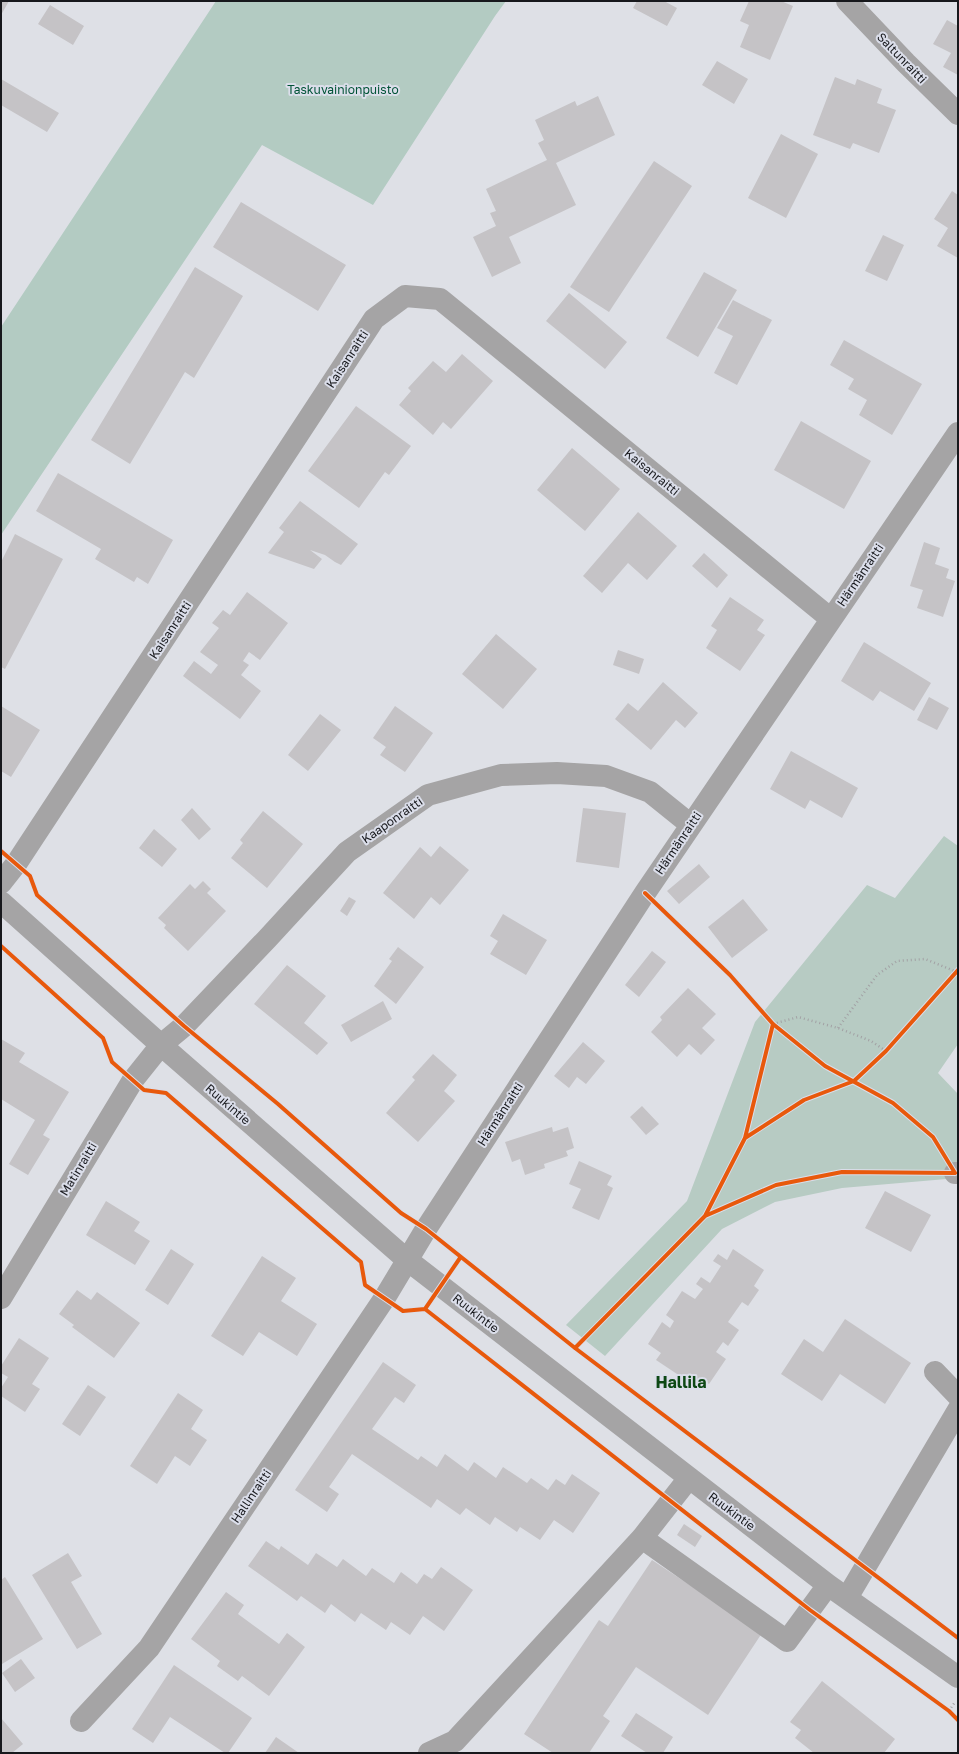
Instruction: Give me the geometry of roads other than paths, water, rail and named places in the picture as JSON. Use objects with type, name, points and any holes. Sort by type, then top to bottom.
[{"type":"street","name":"Saltunraitti","points":[[847,1],[906,63],[958,114]]},
{"type":"street","name":"Kaisanraitti","points":[[1,882],[21,857],[374,319],[405,296],[440,299],[831,619]]},
{"type":"street","name":"Härmänraitti","points":[[406,1259],[645,892],[958,433]]},
{"type":"street","name":"Kaaponraitti","points":[[161,1046],[184,1026],[347,852],[428,795],[501,775],[557,773],[606,776],[650,792],[691,825]]},
{"type":"street","name":"Ruukintie","points":[[1,902],[161,1046],[406,1259],[828,1585],[958,1677]]},
{"type":"street","name":"Matinraitti","points":[[1,1298],[133,1080],[161,1046]]},
{"type":"street","name":"Hallinraitti","points":[[81,1721],[149,1648],[384,1299],[406,1259]]},
{"type":"street","points":[[935,1372],[958,1396]]},
{"type":"street","points":[[847,1598],[958,1410]]},
{"type":"street","points":[[429,1753],[455,1741],[642,1538],[689,1478]]},
{"type":"street","points":[[642,1538],[787,1641],[828,1585]]},
{"type":"district","name":"Hallila","points":[[681,1382]]},
{"type":"park label","name":"Taskuvainionpuisto","points":[[343,89]]}]
